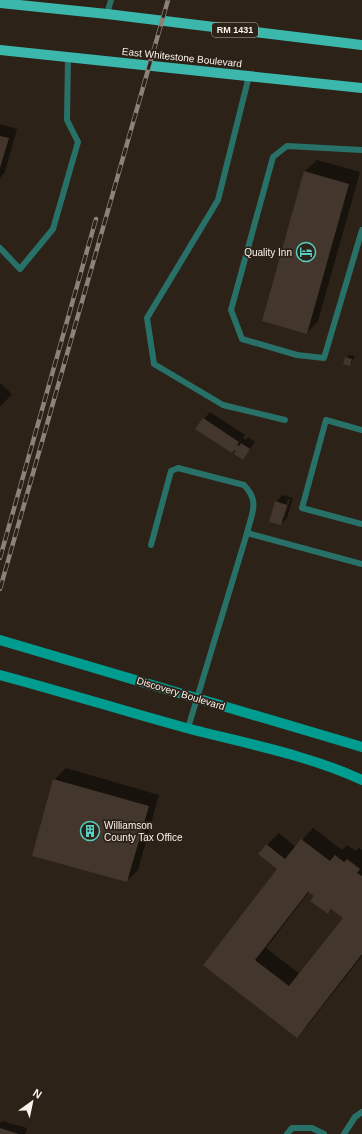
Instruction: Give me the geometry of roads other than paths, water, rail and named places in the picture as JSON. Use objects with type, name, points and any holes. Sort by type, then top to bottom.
[{"type":"main road","name":"RM 1431","points":[[0,3],[107,14],[362,45]]},
{"type":"main road","name":"East Whitestone Boulevard","points":[[0,50],[359,87]]},
{"type":"street","name":"Discovery Boulevard","points":[[0,640],[362,747]]},
{"type":"street","points":[[0,674],[188,728],[300,757],[362,780]]},
{"type":"lane","points":[[107,14],[111,0]]},
{"type":"lane","points":[[0,248],[20,269],[53,229],[78,142],[67,120],[68,57]]},
{"type":"lane","points":[[249,76],[218,200],[147,318],[154,364],[223,405],[285,420]]},
{"type":"lane","points":[[362,150],[287,146],[273,157],[231,310],[242,339],[298,355],[324,358],[362,230]]},
{"type":"lane","points":[[362,430],[326,420],[302,508],[362,524]]},
{"type":"lane","points":[[151,545],[171,471],[178,468],[244,485],[251,492],[254,501],[247,533],[188,728]]},
{"type":"lane","points":[[247,533],[362,564]]},
{"type":"lane","points":[[344,1134],[355,1117],[362,1112]]},
{"type":"lane","points":[[287,1134],[292,1128],[312,1128],[324,1134]]},
{"type":"railway","points":[[0,589],[168,0]]},
{"type":"railway","points":[[0,558],[96,219]]},
{"type":"place","name":"Quality Inn","points":[[306,252]]},
{"type":"place","name":"Williamson County Tax Office","points":[[90,831]]}]
